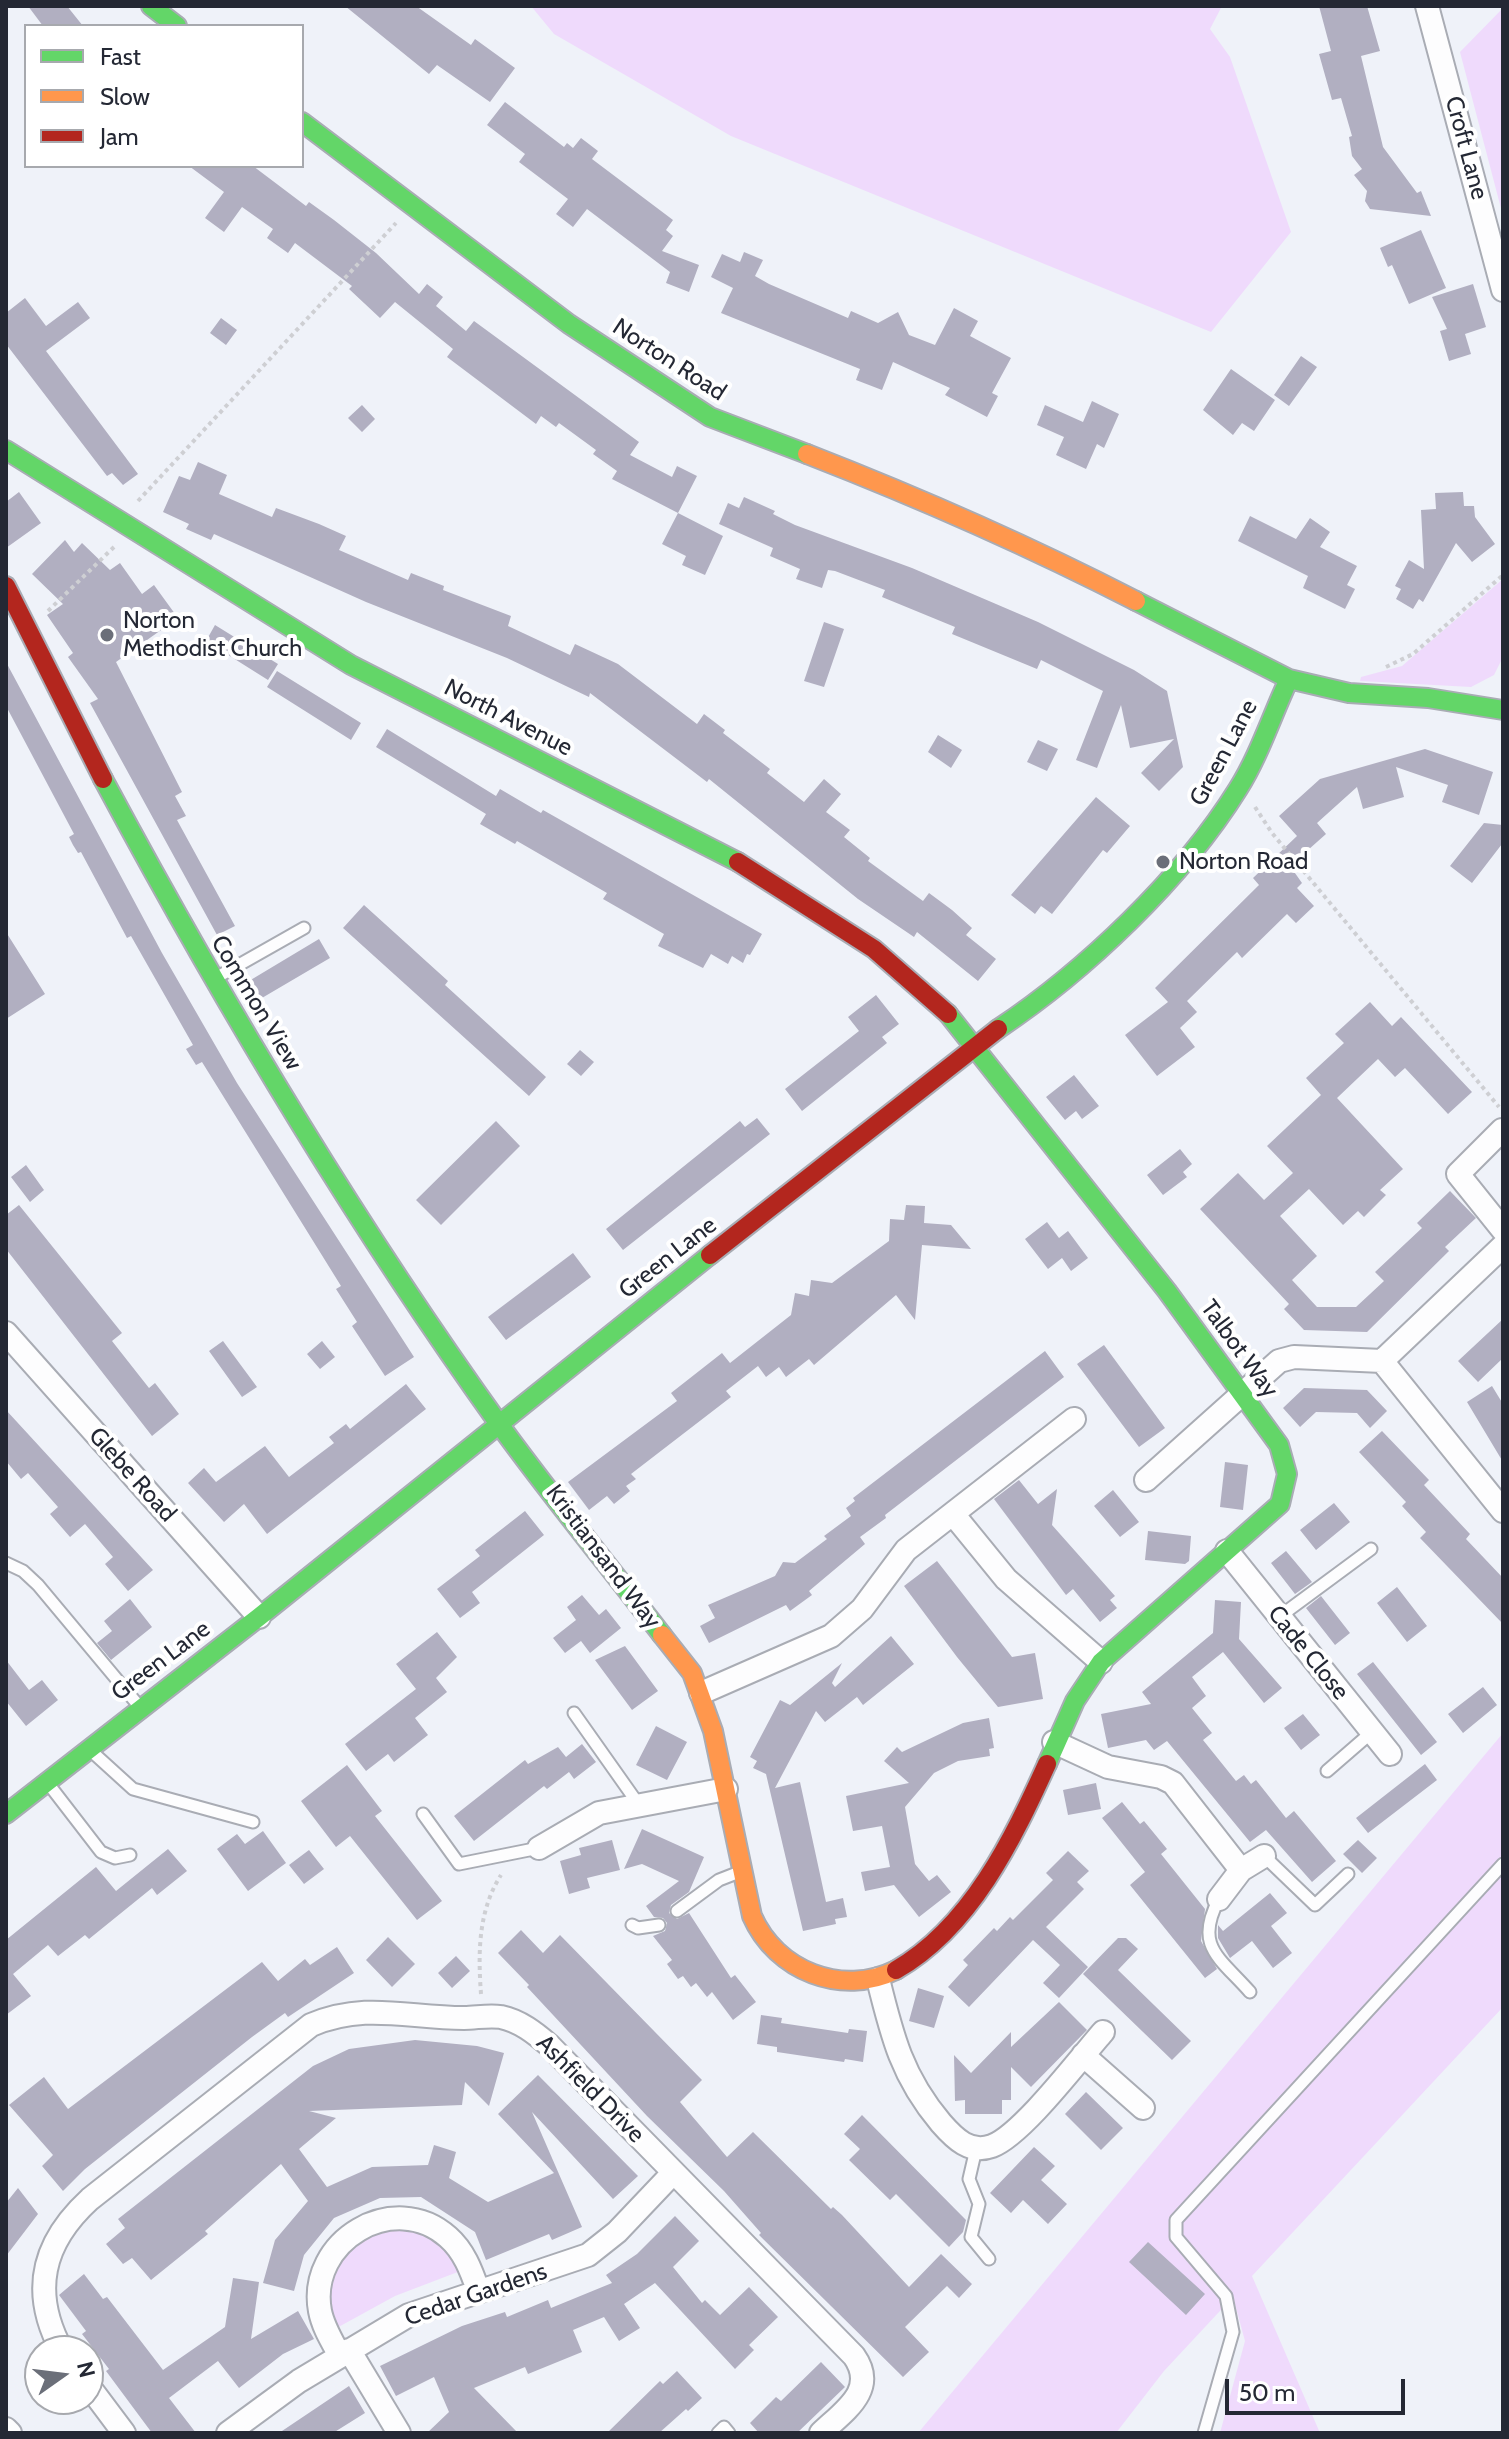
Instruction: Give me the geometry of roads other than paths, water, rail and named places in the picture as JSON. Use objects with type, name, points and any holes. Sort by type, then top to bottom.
[{"type":"street","points":[[151,6],[174,24]]},
{"type":"street","name":"Croft Lane","points":[[1427,6],[1503,290]]},
{"type":"street","name":"Norton Road","points":[[304,124],[569,324],[710,417],[900,490],[1034,549],[1289,679],[1349,693],[1428,698],[1503,710]]},
{"type":"street","name":"North Avenue","points":[[6,450],[122,526],[351,665],[756,871],[874,949],[939,1003],[973,1045]]},
{"type":"street","name":"Common View","points":[[6,586],[88,751],[214,979],[321,1158],[499,1424]]},
{"type":"street","name":"Green Lane","points":[[6,1814],[139,1707],[259,1617],[973,1045],[1027,1009],[1151,902],[1238,789],[1289,679]]},
{"type":"street","name":"Talbot Way","points":[[973,1045],[1167,1291],[1285,1457],[1287,1480],[1280,1504],[1271,1515],[1101,1662]]},
{"type":"street","points":[[1502,1130],[1458,1174],[1503,1230]]},
{"type":"street","points":[[1146,1480],[1279,1361],[1294,1357],[1382,1361],[1503,1246]]},
{"type":"street","name":"Glebe Road","points":[[6,1333],[259,1617]]},
{"type":"street","points":[[1382,1361],[1503,1511]]},
{"type":"street","points":[[701,1693],[831,1636],[862,1609],[906,1550],[1074,1419]]},
{"type":"street","name":"Kristiansand Way","points":[[499,1424],[692,1673],[701,1693],[726,1789],[752,1916],[759,1932],[782,1959],[819,1977],[861,1982],[878,1979]]},
{"type":"street","points":[[953,1514],[1006,1579],[1101,1662],[1054,1742],[1010,1845],[991,1876],[932,1943],[900,1968],[878,1979],[894,2045],[916,2093],[956,2140],[976,2149],[994,2145],[1015,2131],[1103,2032]]},
{"type":"street","name":"Cade Close","points":[[1227,1551],[1390,1754]]},
{"type":"street","points":[[1054,1742],[1108,1767],[1161,1777],[1173,1783],[1241,1870]]},
{"type":"street","points":[[539,1848],[585,1819],[618,1808],[726,1789]]},
{"type":"street","points":[[1219,1899],[1241,1870],[1264,1856]]},
{"type":"street","name":"Ashfield Drive","points":[[56,2335],[44,2302],[47,2262],[62,2228],[102,2190],[311,2025],[328,2018],[375,2010],[465,2018],[501,2017],[532,2030],[862,2367],[861,2394],[821,2433]]},
{"type":"street","points":[[1083,2055],[1143,2108]]},
{"type":"street","name":"Cedar Gardens","points":[[228,2433],[264,2404],[409,2315],[588,2255],[617,2232],[673,2173]]},
{"type":"street","points":[[399,2433],[344,2353],[320,2308],[322,2276],[331,2254],[345,2238],[363,2226],[398,2218],[436,2228],[463,2254],[478,2290]]},
{"type":"street","points":[[104,2406],[124,2433]]},
{"type":"street","points":[[6,2429],[10,2433]]},
{"type":"lane","points":[[214,979],[304,928]]},
{"type":"lane","points":[[1279,1617],[1371,1549]]},
{"type":"lane","points":[[6,1563],[23,1571],[38,1585],[139,1707]]},
{"type":"lane","points":[[574,1713],[640,1806]]},
{"type":"lane","points":[[1327,1771],[1372,1732]]},
{"type":"lane","points":[[89,1749],[133,1789],[253,1822]]},
{"type":"lane","points":[[46,1781],[101,1852],[115,1858],[130,1855]]},
{"type":"lane","points":[[423,1814],[459,1864],[539,1848]]},
{"type":"lane","points":[[1264,1856],[1315,1905],[1348,1874]]},
{"type":"lane","points":[[1204,2433],[1233,2332],[1226,2296],[1176,2237],[1176,2220],[1503,1864]]},
{"type":"lane","points":[[677,1911],[719,1880],[742,1870]]},
{"type":"lane","points":[[1219,1899],[1207,1921],[1208,1942],[1250,1992]]},
{"type":"lane","points":[[632,1925],[659,1925]]},
{"type":"lane","points":[[976,2149],[969,2179],[979,2204],[971,2237],[989,2259]]},
{"type":"lane","points":[[718,2433],[724,2427],[729,2433]]},
{"type":"place","name":"Norton Methodist Church","points":[[107,635]]},
{"type":"place","name":"Norton Road","points":[[1163,862]]}]
